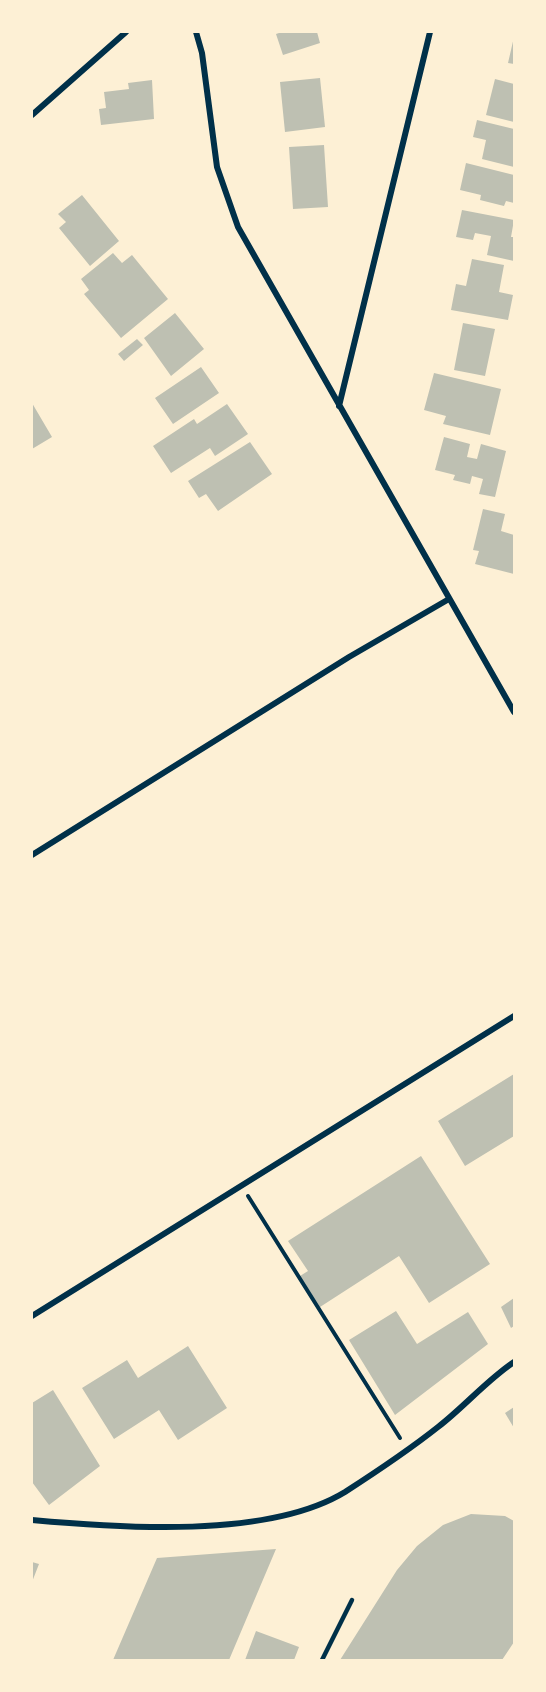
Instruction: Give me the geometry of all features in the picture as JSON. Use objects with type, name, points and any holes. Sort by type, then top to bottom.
[{"type":"street","points":[[32,115],[126,32]]},
{"type":"street","points":[[196,32],[202,53],[217,167],[225,197],[238,227],[514,712]]},
{"type":"street","points":[[339,406],[430,32]]},
{"type":"street","points":[[32,855],[349,657],[449,599]]},
{"type":"street","points":[[32,1316],[514,1016]]},
{"type":"street","points":[[32,1520],[106,1526],[242,1524],[307,1508],[343,1493],[407,1449],[438,1427],[514,1362]]},
{"type":"lane","points":[[322,1660],[352,1600]]},
{"type":"path","points":[[241,1185],[407,1449]]},
{"type":"building","points":[[317,32],[320,43],[283,55],[276,34]]},
{"type":"building","points":[[514,37],[514,64],[508,63]]},
{"type":"building","points":[[320,78],[325,127],[285,132],[280,82]]},
{"type":"building","points":[[495,79],[514,84],[514,122],[486,115]]},
{"type":"building","points":[[152,80],[154,119],[101,125],[99,109],[106,108],[104,92],[129,89],[128,83]]},
{"type":"building","points":[[477,120],[514,129],[514,167],[482,159],[486,140],[473,137]]},
{"type":"building","points":[[324,145],[328,207],[293,209],[289,147]]},
{"type":"building","points":[[466,163],[514,175],[514,203],[506,201],[504,206],[480,200],[481,195],[460,190]]},
{"type":"building","points":[[82,195],[119,241],[90,266],[59,228],[66,222],[58,214]]},
{"type":"building","points":[[462,210],[514,220],[511,237],[514,237],[514,261],[487,255],[491,236],[475,233],[473,240],[456,237]]},
{"type":"building","points":[[113,253],[122,263],[132,255],[168,299],[121,338],[84,294],[89,290],[81,279]]},
{"type":"building","points":[[472,259],[504,265],[499,292],[513,295],[508,320],[451,310],[456,284],[466,286]]},
{"type":"building","points":[[175,313],[204,349],[171,376],[144,338]]},
{"type":"building","points":[[463,323],[495,329],[485,376],[454,370]]},
{"type":"building","points":[[137,339],[143,345],[124,361],[118,354]]},
{"type":"building","points":[[201,367],[219,393],[173,424],[155,398]]},
{"type":"building","points":[[434,373],[501,389],[490,435],[443,424],[446,416],[424,410]]},
{"type":"building","points":[[32,403],[52,437],[32,449]]},
{"type":"building","points":[[227,404],[248,434],[215,456],[210,448],[171,473],[153,446],[194,419],[197,424]]},
{"type":"building","points":[[444,437],[470,444],[467,457],[477,459],[481,444],[506,451],[495,497],[479,494],[483,479],[472,476],[470,484],[453,480],[455,475],[435,470]]},
{"type":"building","points":[[250,442],[272,474],[218,511],[206,494],[199,498],[188,481]]},
{"type":"building","points":[[483,509],[505,514],[501,531],[514,535],[514,574],[475,564],[479,551],[473,550]]},
{"type":"building","points":[[514,1074],[514,1136],[465,1166],[438,1121]]},
{"type":"building","points":[[421,1156],[490,1264],[429,1303],[399,1256],[320,1307],[300,1276],[308,1271],[288,1241]]},
{"type":"building","points":[[514,1298],[514,1326],[511,1328],[501,1307]]},
{"type":"building","points":[[396,1311],[417,1344],[468,1312],[488,1344],[395,1415],[349,1340]]},
{"type":"building","points":[[188,1346],[227,1408],[178,1440],[159,1410],[114,1439],[82,1388],[127,1360],[138,1378]]},
{"type":"building","points":[[53,1390],[100,1466],[49,1505],[32,1482],[32,1403]]},
{"type":"building","points":[[514,1407],[514,1428],[505,1413]]},
{"type":"building","points":[[471,1514],[505,1516],[514,1521],[514,1642],[502,1660],[340,1660],[397,1570],[417,1546],[443,1525]]},
{"type":"building","points":[[276,1549],[229,1660],[113,1660],[157,1558]]},
{"type":"building","points":[[32,1562],[39,1564],[32,1582]]},
{"type":"building","points":[[256,1631],[299,1647],[294,1660],[245,1660]]}]
